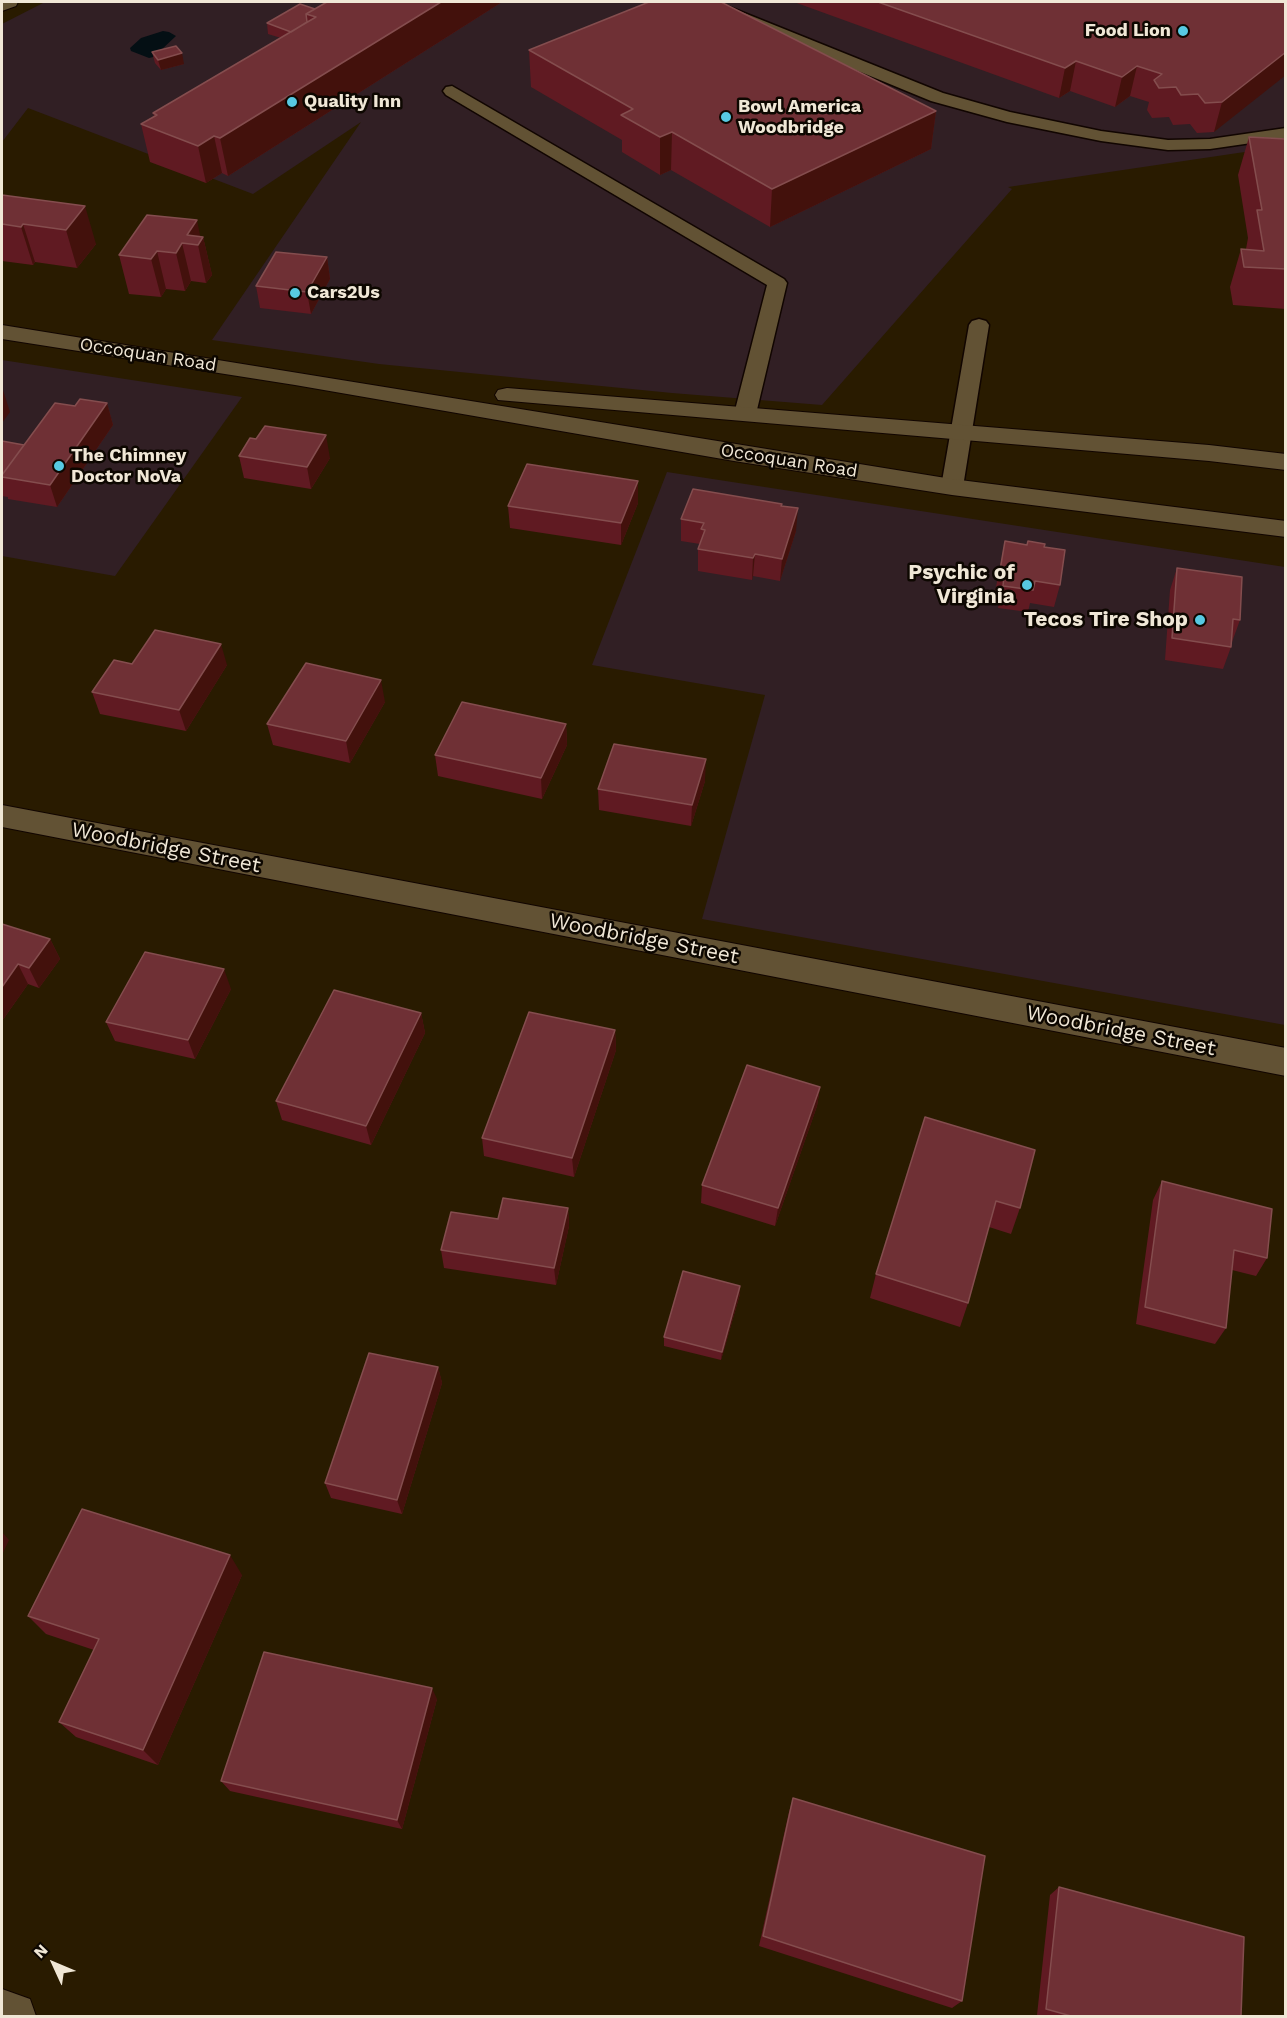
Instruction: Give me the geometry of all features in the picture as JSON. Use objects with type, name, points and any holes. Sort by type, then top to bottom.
[{"type":"main road","points":[[2,5],[9,2]]},
{"type":"main road","name":"Occoquan Road","points":[[2,332],[295,378],[734,453],[952,486],[1286,529]]},
{"type":"main road","name":"Occoquan Road","points":[[295,378],[1209,453],[1286,462]]},
{"type":"main road","name":"Woodbridge Street","points":[[2,816],[1286,1062]]},
{"type":"main road","points":[[2,2013],[12,2016]]},
{"type":"lane","points":[[704,2],[937,97],[1007,117],[1101,136],[1168,145],[1210,144],[1286,133]]},
{"type":"lane","points":[[452,91],[777,283],[745,414]]},
{"type":"lane","points":[[952,486],[979,325]]},
{"type":"shaded area","points":[[45,2],[1285,2],[1285,146],[1008,187],[1012,189],[822,405],[672,393],[379,364],[212,340],[361,122],[253,194],[28,108],[2,142],[2,24]]},
{"type":"shaded area","points":[[163,31],[176,36],[159,52],[162,55],[149,58],[131,51],[130,48],[141,38]]},
{"type":"shaded area","points":[[2,360],[242,397],[115,576],[2,556]]},
{"type":"shaded area","points":[[667,472],[1285,567],[1285,1025],[702,919],[765,695],[592,665]]},
{"type":"building","points":[[327,2],[441,2],[220,138],[214,136],[198,146],[141,124],[157,115],[153,113],[316,17],[306,14]]},
{"type":"building","name":"Bowl America Woodbridge","points":[[649,2],[721,2],[936,111],[772,189],[672,132],[660,137],[621,115],[633,109],[529,50]]},
{"type":"building","points":[[878,2],[1286,2],[1286,52],[1222,102],[1205,103],[1198,94],[1181,95],[1176,87],[1159,88],[1154,80],[1162,74],[1137,66],[1122,77],[1076,61],[1065,68]]},
{"type":"building","points":[[300,4],[315,9],[306,14],[307,22],[291,32],[267,23]]},
{"type":"building","points":[[176,46],[182,53],[158,60],[152,52]]},
{"type":"building","points":[[1249,137],[1286,139],[1286,269],[1244,267],[1241,249],[1264,251],[1257,210],[1262,210]]},
{"type":"building","points":[[2,195],[85,206],[66,230],[23,224],[21,227],[2,224]]},
{"type":"building","points":[[147,215],[197,220],[187,235],[203,237],[198,245],[182,243],[176,253],[157,251],[151,259],[119,255]]},
{"type":"building","points":[[276,252],[327,257],[307,292],[256,286]]},
{"type":"building","points":[[80,399],[107,403],[50,485],[2,477],[55,403],[75,406]]},
{"type":"building","points":[[265,426],[326,435],[307,467],[239,456],[250,438],[256,439]]},
{"type":"building","points":[[2,441],[24,445],[2,475]]},
{"type":"building","points":[[527,464],[638,481],[621,523],[508,506]]},
{"type":"building","points":[[693,489],[798,508],[782,559],[755,554],[753,558],[698,549],[705,530],[701,529],[704,523],[681,519]]},
{"type":"building","points":[[1005,541],[1027,545],[1028,541],[1045,544],[1044,547],[1065,550],[1060,585],[1035,581],[1033,590],[1003,586],[1004,576],[999,576]]},
{"type":"building","name":"Tecos Tire Shop","points":[[1177,568],[1242,577],[1240,620],[1233,619],[1231,647],[1172,638]]},
{"type":"building","points":[[155,630],[221,644],[179,710],[92,692],[114,660],[132,664]]},
{"type":"building","points":[[306,663],[381,680],[346,741],[267,724]]},
{"type":"building","points":[[462,702],[566,724],[541,778],[435,755]]},
{"type":"building","points":[[614,744],[706,759],[692,805],[598,789]]},
{"type":"building","points":[[2,924],[50,939],[29,968],[18,964],[2,987]]},
{"type":"building","points":[[145,952],[224,969],[188,1040],[106,1022]]},
{"type":"building","points":[[334,990],[421,1013],[366,1126],[276,1101]]},
{"type":"building","points":[[529,1012],[615,1030],[572,1158],[482,1138]]},
{"type":"building","points":[[747,1065],[820,1087],[778,1208],[702,1185]]},
{"type":"building","points":[[925,1117],[1035,1150],[1020,1208],[996,1201],[968,1303],[876,1274]]},
{"type":"building","points":[[1162,1181],[1272,1209],[1267,1258],[1234,1250],[1226,1328],[1145,1307]]},
{"type":"building","points":[[503,1198],[568,1208],[554,1268],[441,1250],[451,1212],[498,1219]]},
{"type":"building","points":[[683,1271],[740,1286],[722,1352],[664,1337]]},
{"type":"building","points":[[369,1353],[438,1367],[397,1500],[325,1483]]},
{"type":"building","points":[[82,1509],[230,1555],[143,1750],[59,1722],[99,1639],[28,1616]]},
{"type":"building","points":[[264,1652],[432,1688],[397,1820],[221,1781]]},
{"type":"building","points":[[793,1798],[985,1856],[962,2001],[763,1936]]},
{"type":"building","points":[[1059,1887],[1244,1937],[1241,2016],[1071,2016],[1046,2009]]},
{"type":"place","name":"Food Lion","points":[[1183,31]]},
{"type":"place","name":"Quality Inn","points":[[292,102]]},
{"type":"place","name":"Bowl America Woodbridge","points":[[726,117]]},
{"type":"place","name":"Cars2Us","points":[[295,293]]},
{"type":"place","name":"The Chimney Doctor NoVa","points":[[59,466]]},
{"type":"place","name":"Psychic of Virginia","points":[[1027,585]]},
{"type":"place","name":"Tecos Tire Shop","points":[[1200,620]]}]
